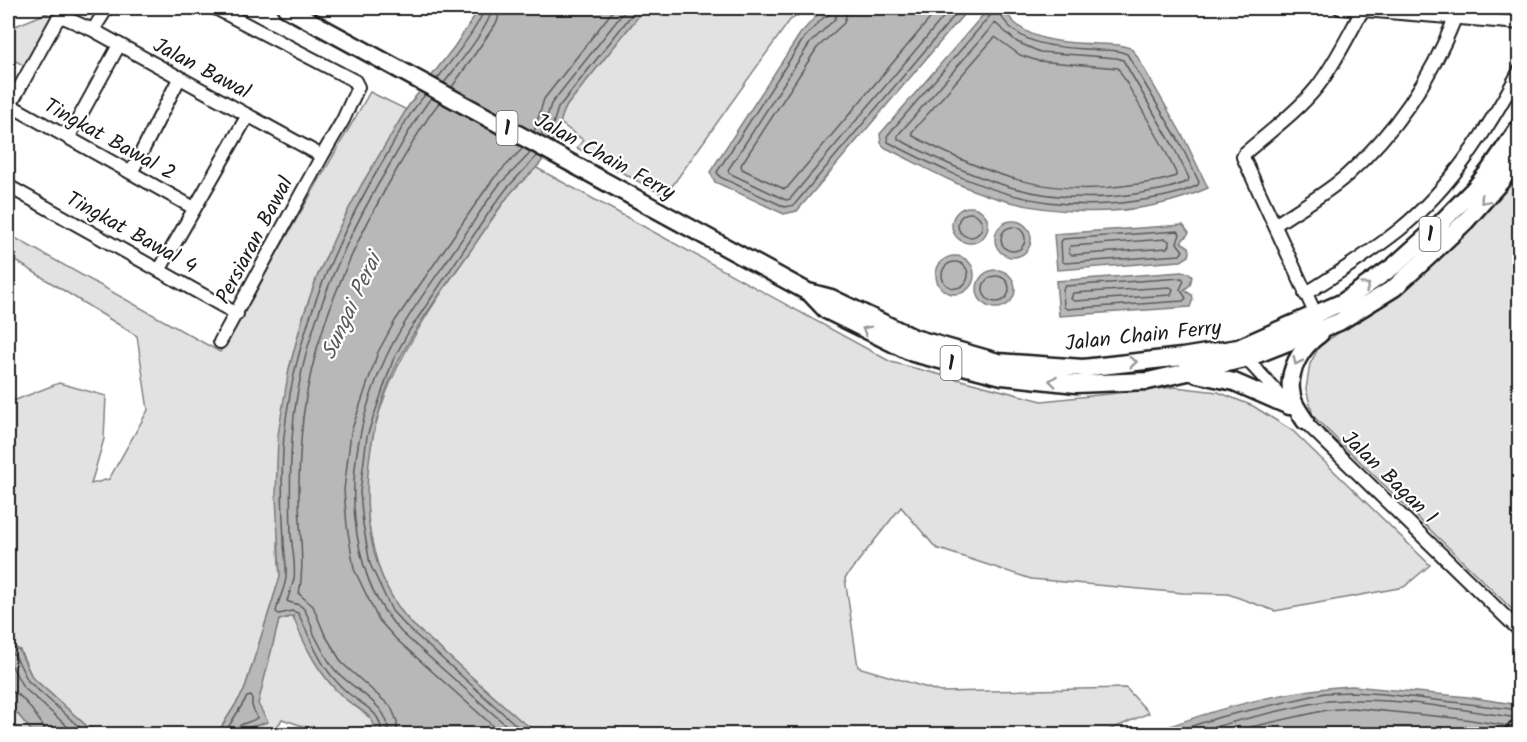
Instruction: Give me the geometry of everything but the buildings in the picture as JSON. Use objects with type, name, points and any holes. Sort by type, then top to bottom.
[{"type":"highway","name":"Jalan Chain Ferry","points":[[286,8],[808,292],[831,298],[915,338],[998,362],[1083,368],[1242,353],[1343,302],[1394,266],[1427,236],[1489,171],[1520,126]]},
{"type":"highway","name":"Jalan Chain Ferry","points":[[808,292],[826,310],[913,353],[1002,376],[1076,384],[1148,381],[1192,372],[1242,353],[1339,322],[1394,288],[1427,258],[1472,214],[1502,180],[1520,153]]},
{"type":"highway","points":[[1305,422],[1292,398],[1292,372],[1310,341],[1339,322]]},
{"type":"highway","points":[[1192,372],[1234,382],[1289,406]]},
{"type":"highway","points":[[1513,735],[1520,727]]},
{"type":"street","points":[[93,30],[107,8]]},
{"type":"street","points":[[215,8],[355,81],[358,92],[322,156]]},
{"type":"street","points":[[1340,8],[1455,18],[1470,13],[1520,23]]},
{"type":"street","points":[[1316,315],[1243,157],[1300,106],[1317,87],[1339,55],[1362,10]]},
{"type":"street","name":"Jalan Bawal","points":[[8,104],[57,20],[63,16],[180,77],[322,156]]},
{"type":"street","points":[[1275,225],[1346,176],[1399,120],[1441,53],[1455,18]]},
{"type":"street","points":[[68,138],[119,45]]},
{"type":"street","points":[[1305,294],[1400,229],[1430,201],[1467,158],[1520,70]]},
{"type":"street","points":[[131,173],[180,77]]},
{"type":"street","name":"Tingkat Bawal 2","points":[[8,104],[194,208]]},
{"type":"street","points":[[160,269],[248,115]]},
{"type":"street","name":"Persiaran Bawal","points":[[220,342],[322,156]]},
{"type":"street","name":"Tingkat Bawal 4","points":[[8,186],[237,314]]},
{"type":"street","name":"Jalan Bagan 1","points":[[1242,353],[1289,406],[1520,631]]},
{"type":"shaded area","points":[[62,8],[52,20],[25,66],[8,57],[8,29]]},
{"type":"shaded area","points":[[645,8],[811,8],[790,20],[665,196],[577,148],[583,140],[559,122],[562,111]]},
{"type":"shaded area","points":[[370,92],[407,110],[362,184],[340,226],[317,277],[303,317],[289,369],[278,547],[280,577],[244,691],[217,734],[115,734],[89,728],[32,677],[20,650],[8,644],[8,403],[59,383],[106,396],[104,439],[91,484],[109,479],[148,410],[137,336],[8,256],[8,234],[220,352]]},
{"type":"shaded area","points":[[535,167],[891,362],[1042,401],[1175,387],[1218,392],[1253,406],[1293,431],[1430,565],[1404,587],[1275,611],[1228,594],[1183,593],[1031,579],[936,548],[901,507],[845,578],[858,667],[941,692],[1126,688],[1149,713],[1100,734],[540,734],[520,720],[402,613],[379,570],[370,533],[366,486],[371,443],[383,401],[400,361],[446,286],[497,212],[511,192]]},
{"type":"shaded area","points":[[1519,173],[1519,616],[1313,416],[1306,389],[1310,364],[1320,345],[1392,298]]},
{"type":"shaded area","points":[[293,616],[308,650],[328,680],[376,726],[317,731],[282,719],[273,734],[240,734],[257,704],[279,620]]},
{"type":"shaded area","points":[[8,702],[34,734],[8,734]]},
{"type":"water","name":"Sungai Perai","points":[[480,8],[645,8],[568,104],[558,133],[542,161],[495,214],[415,331],[386,391],[369,459],[367,495],[370,530],[377,564],[391,595],[411,623],[520,720],[540,734],[375,734],[375,727],[369,717],[344,698],[320,670],[293,616],[279,620],[258,704],[268,722],[243,729],[240,734],[217,734],[244,691],[280,577],[276,496],[278,435],[289,369],[317,277],[362,184],[409,105],[454,47]]},
{"type":"water","points":[[830,8],[969,8],[797,211],[784,214],[715,182],[710,172],[800,34],[819,13]]},
{"type":"water","points":[[989,8],[1003,8],[1025,31],[1039,37],[1070,43],[1119,45],[1130,48],[1184,138],[1208,188],[1179,199],[1116,211],[1083,212],[1050,209],[1018,204],[987,195],[949,180],[884,147],[880,134]]},
{"type":"water","points":[[970,207],[983,212],[988,225],[983,238],[970,243],[957,238],[952,225],[957,212]]},
{"type":"water","points":[[1013,221],[1026,226],[1031,239],[1026,252],[1013,257],[1000,252],[995,239],[1000,226]]},
{"type":"water","points":[[1183,225],[1189,233],[1181,242],[1189,247],[1190,252],[1189,256],[1181,261],[1057,270],[1054,234]]},
{"type":"water","points":[[955,256],[968,262],[974,275],[968,288],[955,294],[942,288],[936,275],[942,262]]},
{"type":"water","points":[[996,270],[1009,276],[1015,289],[1009,302],[996,308],[983,302],[977,289],[983,276]]},
{"type":"water","points":[[1189,273],[1192,277],[1190,285],[1184,290],[1192,295],[1190,307],[1059,316],[1056,281]]},
{"type":"water","points":[[8,644],[19,650],[32,677],[89,728],[115,734],[34,734],[8,702]]},
{"type":"water","points":[[1352,686],[1468,697],[1519,705],[1519,734],[1150,734],[1249,702],[1302,691]]},
{"type":"pier","points":[[429,75],[556,144],[555,147],[545,161],[416,91]]}]
